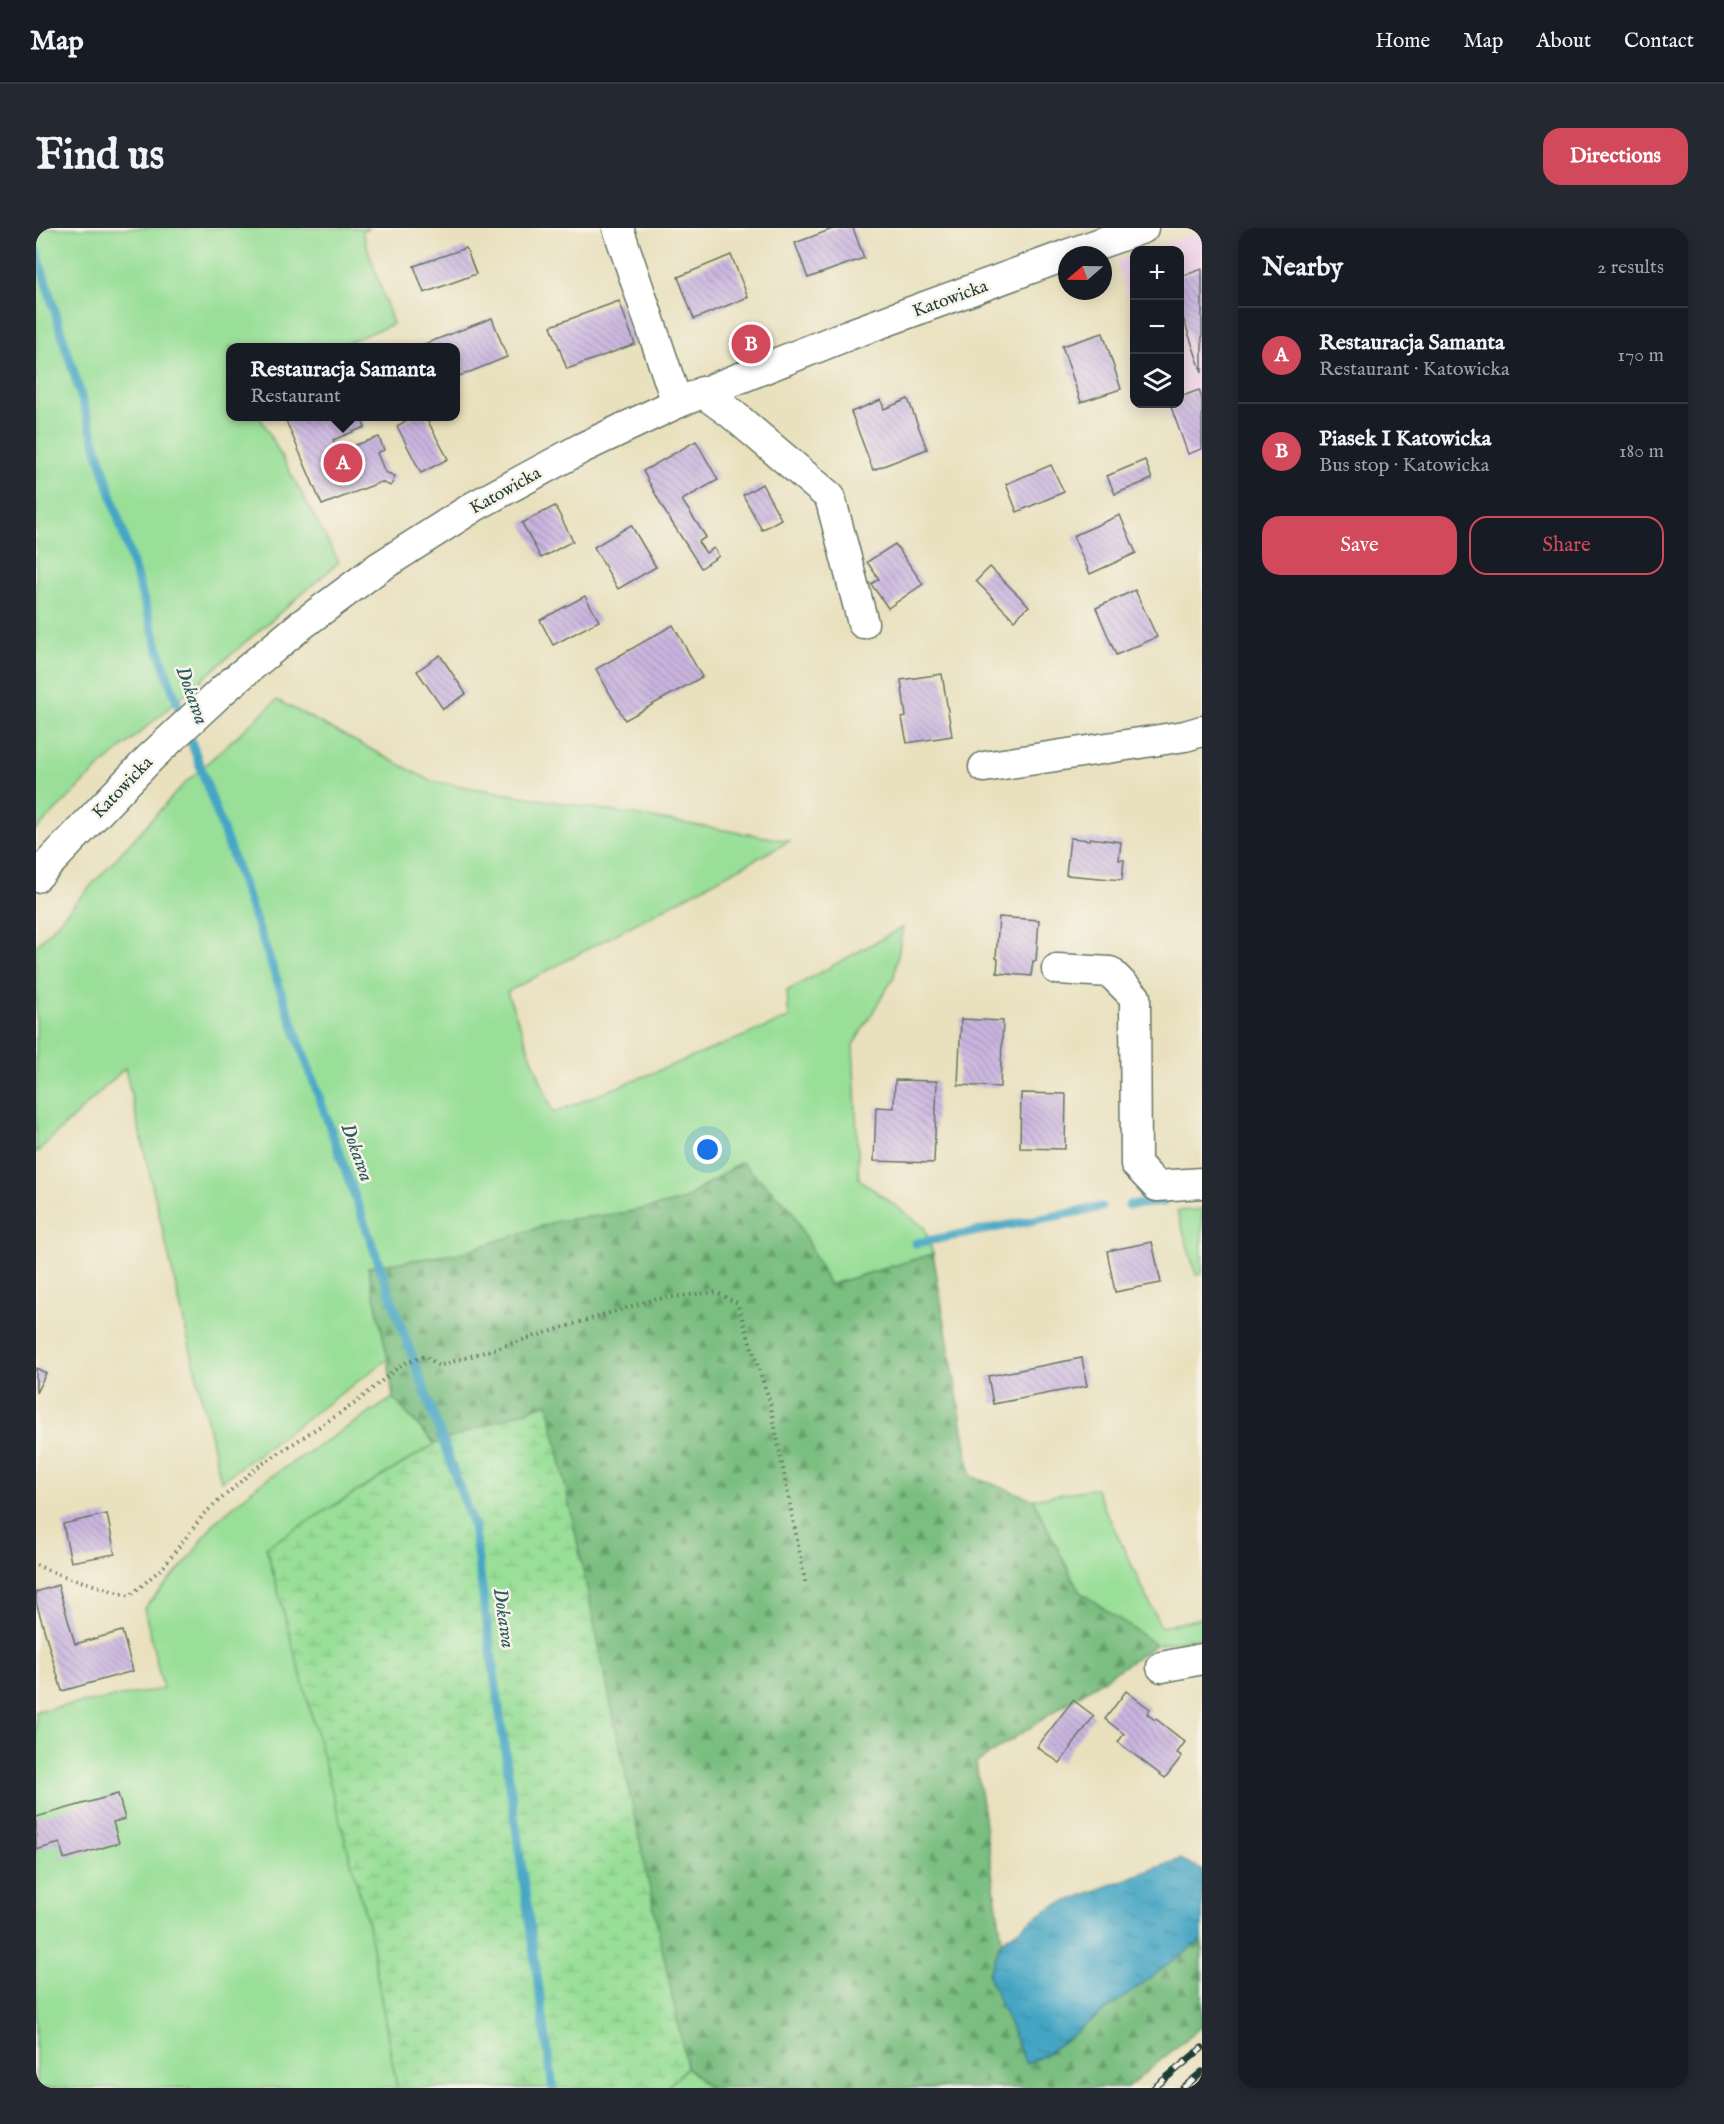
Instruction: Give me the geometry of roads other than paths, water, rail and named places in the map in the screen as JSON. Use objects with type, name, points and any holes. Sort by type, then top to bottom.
[{"type":"street","points":[[618,228],[689,397],[731,413],[830,496],[863,624]]},
{"type":"street","name":"Katowicka","points":[[1092,246],[1143,228]]},
{"type":"street","name":"Katowicka","points":[[36,877],[150,758],[224,689],[300,626],[378,568],[475,506],[582,448],[689,397],[848,335],[1058,258]]},
{"type":"street","points":[[984,767],[1185,736],[1202,731]]},
{"type":"street","points":[[1057,969],[1110,972],[1134,997],[1136,1164],[1157,1186],[1202,1183]]},
{"type":"street","points":[[1162,1667],[1202,1659]]},
{"type":"water","points":[[1180,1859],[1202,1869],[1202,1940],[1043,2056],[1026,2064],[988,1975],[1002,1941],[1054,1906]]},
{"type":"waterway","name":"Dokawa","points":[[36,250],[163,663],[473,1525],[553,2088]]},
{"type":"waterway","points":[[1129,1205],[1163,1202]]},
{"type":"waterway","points":[[916,1243],[1102,1207]]},
{"type":"railway","points":[[1154,2088],[1202,2048]]},
{"type":"railway","points":[[1183,2088],[1202,2072]]},
{"type":"place","name":"Piasek I Katowicka","points":[[751,344]]},
{"type":"place","name":"Restauracja Samanta","points":[[343,463]]}]
